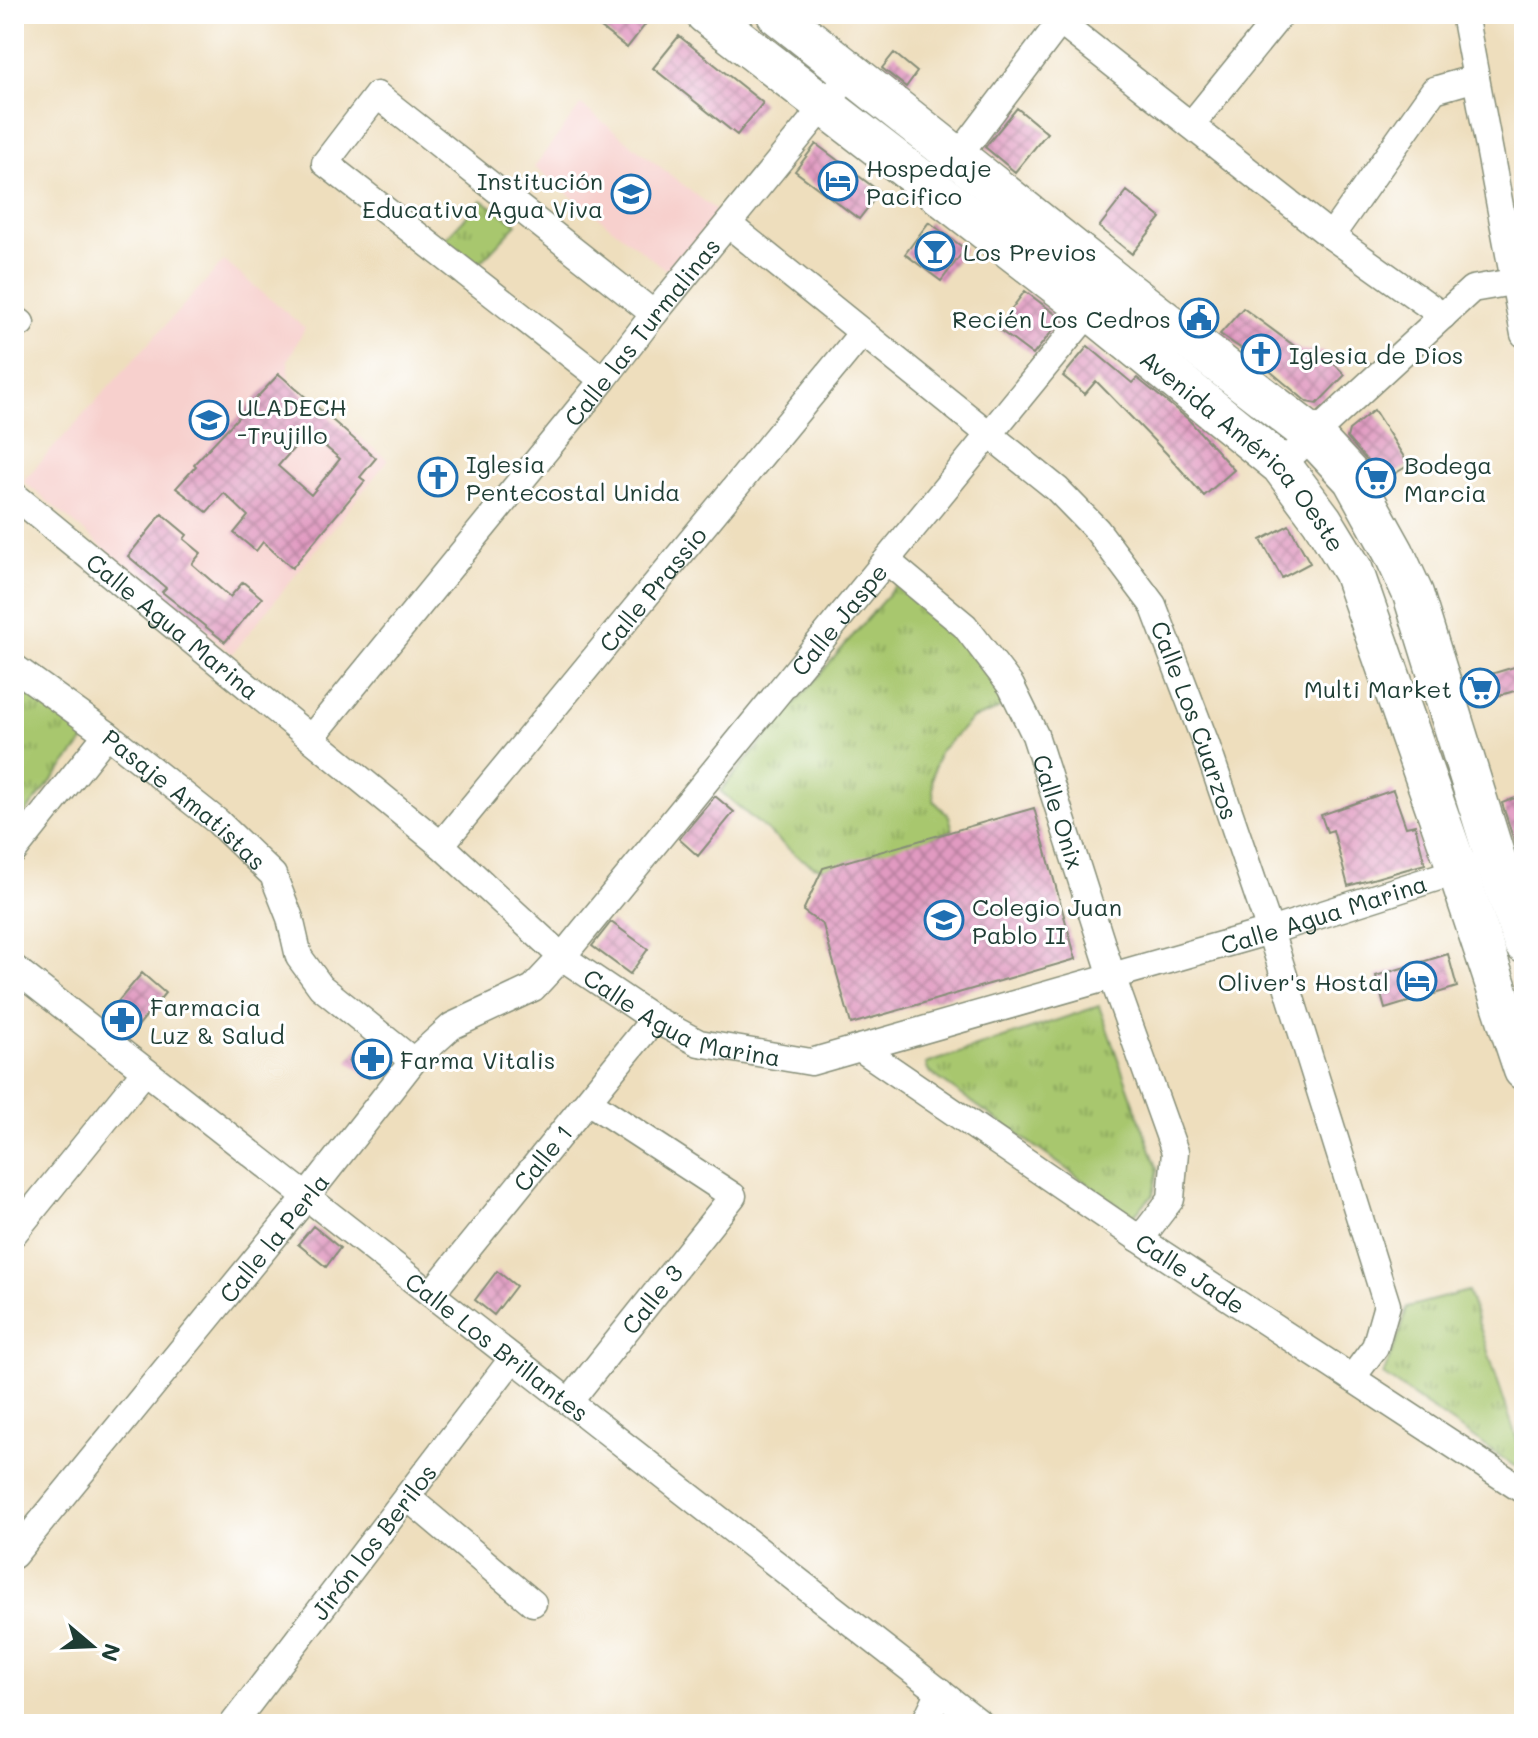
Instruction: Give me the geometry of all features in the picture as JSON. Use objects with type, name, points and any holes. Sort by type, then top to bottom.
[{"type":"main road","name":"Avenida América Oeste","points":[[706,14],[824,105],[1313,436],[1353,479],[1413,594],[1524,943]]},
{"type":"main road","name":"Avenida América Oeste","points":[[777,14],[957,158],[1281,465],[1322,520],[1353,571],[1524,1070]]},
{"type":"street","points":[[1191,125],[1281,14]]},
{"type":"street","points":[[1464,14],[1519,280],[1524,334]]},
{"type":"street","points":[[957,158],[1059,17],[1331,236],[1443,316]]},
{"type":"street","name":"Calle las Turmalinas","points":[[311,738],[851,73]]},
{"type":"street","points":[[1331,236],[1434,90],[1476,78]]},
{"type":"street","points":[[603,380],[325,163],[368,106],[377,95],[654,314]]},
{"type":"street","name":"Calle Los Cuarzos","points":[[728,224],[1057,489],[1097,530],[1153,605],[1206,744],[1270,931],[1387,1305],[1375,1347],[1352,1378]]},
{"type":"street","points":[[1281,465],[1472,289],[1519,280]]},
{"type":"street","name":"Calle Jaspe","points":[[562,957],[1102,296]]},
{"type":"street","name":"Calle Prassio","points":[[441,845],[862,333]]},
{"type":"street","name":"Calle Agua Marina","points":[[14,495],[441,845],[562,957],[654,1019],[699,1043],[811,1062],[1270,931],[1496,861]]},
{"type":"street","name":"Calle Onix","points":[[887,561],[965,626],[1011,686],[1035,735],[1112,976],[1175,1152],[1171,1199],[1138,1238]]},
{"type":"street","name":"Pasaje Amatistas","points":[[14,667],[107,734],[218,822],[273,875],[290,918],[299,957],[321,987],[413,1061]]},
{"type":"street","points":[[14,851],[107,734]]},
{"type":"street","name":"Calle la Perla","points":[[14,1555],[307,1197],[413,1061],[452,1026],[533,988],[562,957]]},
{"type":"street","name":"Calle Los Brillantes","points":[[14,968],[981,1724]]},
{"type":"street","name":"Calle 1","points":[[431,1294],[654,1019]]},
{"type":"street","name":"Calle Jade","points":[[860,1048],[1138,1238],[1524,1491]]},
{"type":"street","points":[[14,1233],[145,1071]]},
{"type":"street","name":"Calle 3","points":[[569,1402],[733,1196],[588,1101]]},
{"type":"street","name":"Jirón los Berilos","points":[[233,1724],[513,1358]]},
{"type":"street","points":[[407,1497],[533,1603]]},
{"type":"street","points":[[924,1724],[940,1691]]},
{"type":"shaded area","name":"Institución Educativa Agua Viva","points":[[581,105],[718,212],[670,273],[534,167]]},
{"type":"shaded area","name":"ULADECH -Trujillo","points":[[224,261],[305,328],[288,360],[289,380],[388,460],[232,654],[23,481]]},
{"type":"green space","points":[[482,200],[517,224],[477,266],[445,239]]},
{"type":"green space","points":[[898,583],[947,624],[993,684],[1004,705],[973,718],[939,752],[932,778],[934,801],[949,816],[953,830],[854,865],[830,870],[814,866],[797,856],[720,791]]},
{"type":"green space","points":[[14,676],[90,734],[14,827]]},
{"type":"green space","points":[[1099,1006],[1158,1170],[1153,1195],[1133,1216],[928,1071],[926,1064]]},
{"type":"green space","points":[[1468,1291],[1521,1452],[1520,1465],[1514,1466],[1383,1375],[1407,1307]]},
{"type":"building","points":[[583,14],[639,14],[648,21],[627,48]]},
{"type":"building","points":[[679,36],[763,103],[737,135],[653,68]]},
{"type":"building","points":[[894,53],[917,72],[906,87],[882,68]]},
{"type":"building","points":[[1017,108],[1047,133],[1015,172],[985,147]]},
{"type":"building","name":"Hospedaje Pacifico","points":[[816,144],[880,192],[859,219],[795,171]]},
{"type":"building","points":[[1127,191],[1161,218],[1132,254],[1099,227]]},
{"type":"building","name":"Los Previos","points":[[929,222],[965,249],[941,281],[905,254]]},
{"type":"building","points":[[1025,291],[1062,319],[1033,355],[997,328]]},
{"type":"building","points":[[1243,308],[1300,350],[1323,352],[1345,375],[1317,404],[1307,402],[1220,334]]},
{"type":"building","points":[[1088,346],[1132,383],[1137,378],[1188,419],[1234,470],[1204,496],[1096,381],[1085,394],[1063,376]]},
{"type":"building","points":[[279,374],[376,458],[360,477],[365,481],[292,568],[263,542],[256,551],[234,533],[248,516],[224,493],[207,512],[176,488],[196,466],[194,464]],"holes":[[[308,432],[340,459],[311,495],[278,466]]]},
{"type":"building","points":[[1374,410],[1409,465],[1381,482],[1347,438],[1349,430]]},
{"type":"building","points":[[162,514],[187,535],[184,539],[201,553],[192,564],[230,597],[243,582],[262,598],[225,642],[162,592],[166,588],[128,556]]},
{"type":"building","points":[[1289,525],[1310,563],[1282,578],[1261,540]]},
{"type":"building","points":[[1524,664],[1524,688],[1475,703],[1468,681]]},
{"type":"building","points":[[1393,790],[1406,827],[1415,825],[1425,864],[1348,886],[1333,830],[1327,832],[1321,815]]},
{"type":"building","points":[[715,796],[734,812],[698,856],[679,839]]},
{"type":"building","points":[[1515,798],[1524,822],[1524,872],[1502,803]]},
{"type":"building","name":"Colegio Juan Pablo II","points":[[1034,808],[1076,959],[851,1024],[823,925],[803,911],[823,868]]},
{"type":"building","points":[[611,922],[648,949],[630,974],[592,946]]},
{"type":"building","name":"Oliver's Hostal","points":[[1448,954],[1457,987],[1385,1009],[1376,976]]},
{"type":"building","points":[[142,973],[165,993],[129,1037],[104,1018]]},
{"type":"building","points":[[364,1042],[385,1059],[369,1078],[348,1061]]},
{"type":"building","points":[[313,1226],[340,1248],[326,1267],[298,1244]]},
{"type":"building","points":[[497,1271],[516,1286],[494,1315],[475,1300]]},
{"type":"place","name":"Hospedaje Pacifico","points":[[838,181]]},
{"type":"place","name":"Institución Educativa Agua Viva","points":[[631,194]]},
{"type":"place","name":"Los Previos","points":[[935,251]]},
{"type":"place","name":"Recién Los Cedros","points":[[1199,318]]},
{"type":"place","name":"Iglesia de Dios","points":[[1261,354]]},
{"type":"place","name":"ULADECH -Trujillo","points":[[209,420]]},
{"type":"place","name":"Iglesia Pentecostal Unida","points":[[438,477]]},
{"type":"place","name":"Bodega Marcia","points":[[1376,478]]},
{"type":"place","name":"Multi Market","points":[[1480,688]]},
{"type":"place","name":"Colegio Juan Pablo II","points":[[944,920]]},
{"type":"place","name":"Oliver's Hostal","points":[[1417,981]]},
{"type":"place","name":"Farmacia Luz & Salud","points":[[122,1020]]},
{"type":"place","name":"Farma Vitalis","points":[[372,1059]]}]
